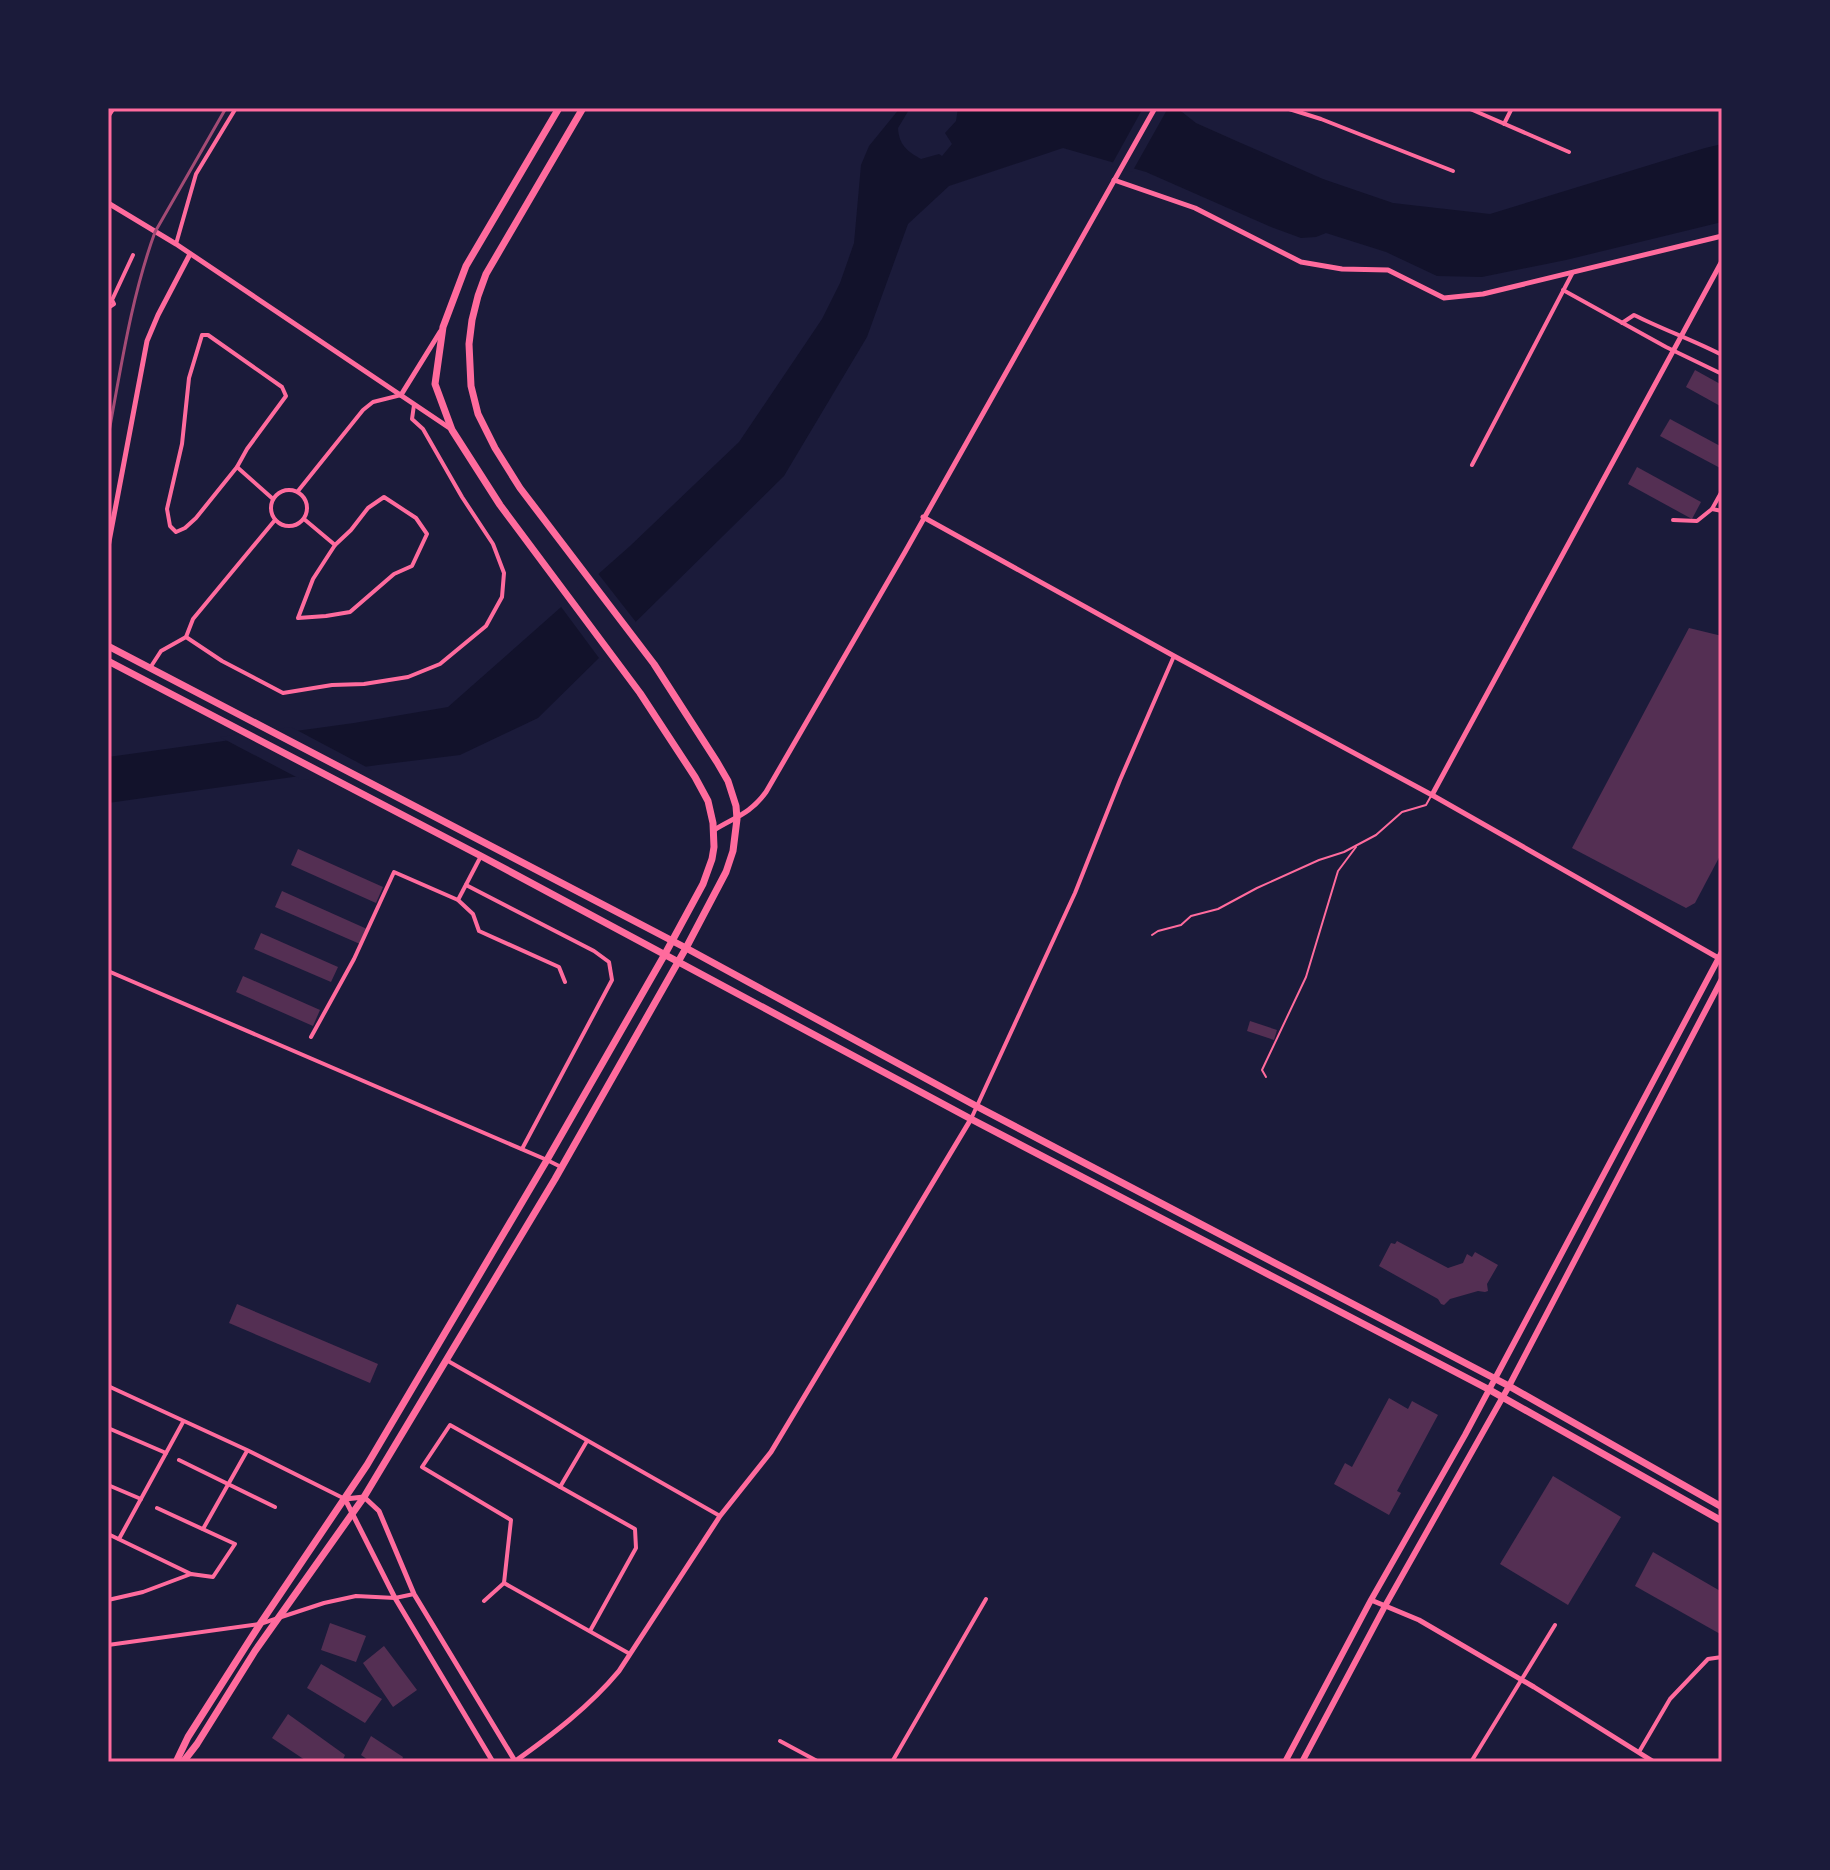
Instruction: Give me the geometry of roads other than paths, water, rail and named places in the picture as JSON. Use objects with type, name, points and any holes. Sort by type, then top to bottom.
[{"type":"main road","points":[[176,1762],[188,1737],[260,1624],[367,1465],[547,1160],[665,954],[709,869],[714,830],[708,801],[695,777],[640,693],[500,505],[452,430],[435,384],[443,327],[466,266],[559,108]]},
{"type":"main road","points":[[183,1762],[255,1651],[364,1497],[562,1168],[686,948],[726,872],[733,851],[737,819],[734,796],[717,762],[654,664],[520,488],[478,414],[471,386],[472,320],[486,274],[583,108]]},
{"type":"main road","points":[[108,646],[686,948],[978,1107],[1495,1378],[1722,1507]]},
{"type":"main road","points":[[108,661],[481,856],[971,1119],[1488,1389],[1722,1521]]},
{"type":"main road","points":[[1285,1762],[1721,957]]},
{"type":"main road","points":[[1302,1762],[1385,1606],[1509,1386],[1722,979]]},
{"type":"street","points":[[108,117],[114,108]]},
{"type":"street","points":[[176,244],[196,174],[236,108]]},
{"type":"street","points":[[714,830],[737,819],[766,792],[1155,108]]},
{"type":"street","points":[[1286,108],[1453,171]]},
{"type":"street","points":[[1468,108],[1569,152]]},
{"type":"street","points":[[1504,124],[1512,108]]},
{"type":"street","points":[[1114,180],[1195,208],[1301,262],[1342,269],[1388,270],[1444,298],[1483,294],[1722,236]]},
{"type":"street","points":[[108,203],[176,244],[452,430]]},
{"type":"street","points":[[108,547],[147,341],[190,254]]},
{"type":"street","points":[[108,308],[114,304],[112,300],[133,255]]},
{"type":"street","points":[[1432,795],[1722,261]]},
{"type":"street","points":[[1472,465],[1573,272]]},
{"type":"street","points":[[1563,290],[1722,374]]},
{"type":"street","points":[[1622,323],[1634,315],[1722,355]]},
{"type":"street","points":[[298,491],[363,410],[373,402],[401,395],[443,327]]},
{"type":"street","points":[[202,335],[208,335],[282,387],[286,396],[237,467],[185,528],[176,532],[170,526],[167,509],[182,444],[189,378],[202,335]]},
{"type":"street","points":[[186,637],[222,661],[283,693],[408,677],[440,664],[486,626],[502,597],[504,573],[493,544],[423,429],[412,419],[414,405]]},
{"type":"street","points":[[237,467],[273,499]]},
{"type":"street","points":[[286,490],[298,491],[307,503],[304,519],[294,526],[275,520],[271,508],[273,499],[276,494],[286,490]]},
{"type":"street","points":[[1673,520],[1697,521],[1712,509],[1722,491]]},
{"type":"street","points":[[384,497],[416,518],[427,534],[412,566],[394,574],[350,612],[298,618],[313,579],[335,545],[368,508],[384,497]]},
{"type":"street","points":[[1712,509],[1722,511]]},
{"type":"street","points":[[923,517],[1721,957]]},
{"type":"street","points":[[304,519],[335,545]]},
{"type":"street","points":[[150,668],[161,651],[186,637],[193,619],[275,520]]},
{"type":"street","points":[[345,1499],[364,1497],[379,1511],[414,1594],[515,1762],[547,1739],[602,1691],[630,1654],[720,1516],[771,1452],[978,1107],[1075,893],[1174,656]]},
{"type":"street","points":[[458,900],[481,856]]},
{"type":"street","points":[[311,1037],[354,959],[394,872],[458,900],[473,914],[479,931],[559,967],[565,982]]},
{"type":"street","points":[[466,885],[594,951],[609,962],[612,980],[522,1149]]},
{"type":"street","points":[[108,971],[562,1168]]},
{"type":"street","points":[[446,1360],[720,1516]]},
{"type":"street","points":[[108,1386],[345,1499],[395,1598],[493,1762]]},
{"type":"street","points":[[119,1539],[184,1421]]},
{"type":"street","points":[[484,1601],[504,1583],[511,1520],[422,1467],[450,1425],[635,1529],[636,1548],[590,1631]]},
{"type":"street","points":[[108,1428],[166,1453]]},
{"type":"street","points":[[560,1487],[587,1440]]},
{"type":"street","points":[[203,1529],[247,1450]]},
{"type":"street","points":[[179,1460],[275,1507]]},
{"type":"street","points":[[108,1485],[141,1499]]},
{"type":"street","points":[[108,1534],[191,1574],[213,1577],[235,1544],[157,1508]]},
{"type":"street","points":[[109,1599],[143,1592],[191,1574]]},
{"type":"street","points":[[504,1583],[630,1654]]},
{"type":"street","points":[[108,1645],[260,1624],[356,1596],[395,1598],[414,1594]]},
{"type":"street","points":[[892,1762],[986,1599]]},
{"type":"street","points":[[1371,1600],[1419,1620],[1654,1762]]},
{"type":"street","points":[[1471,1762],[1555,1625]]},
{"type":"street","points":[[1639,1752],[1670,1699],[1708,1659],[1722,1657]]},
{"type":"street","points":[[780,1741],[819,1762]]},
{"type":"lane","points":[[1152,935],[1181,925],[1191,916],[1218,909],[1257,888],[1356,846],[1376,835],[1402,812],[1426,805],[1432,795]]},
{"type":"lane","points":[[1266,1077],[1262,1070],[1306,977],[1338,871],[1356,846]]},
{"type":"railway","points":[[108,437],[133,308],[155,232],[226,108]]}]
